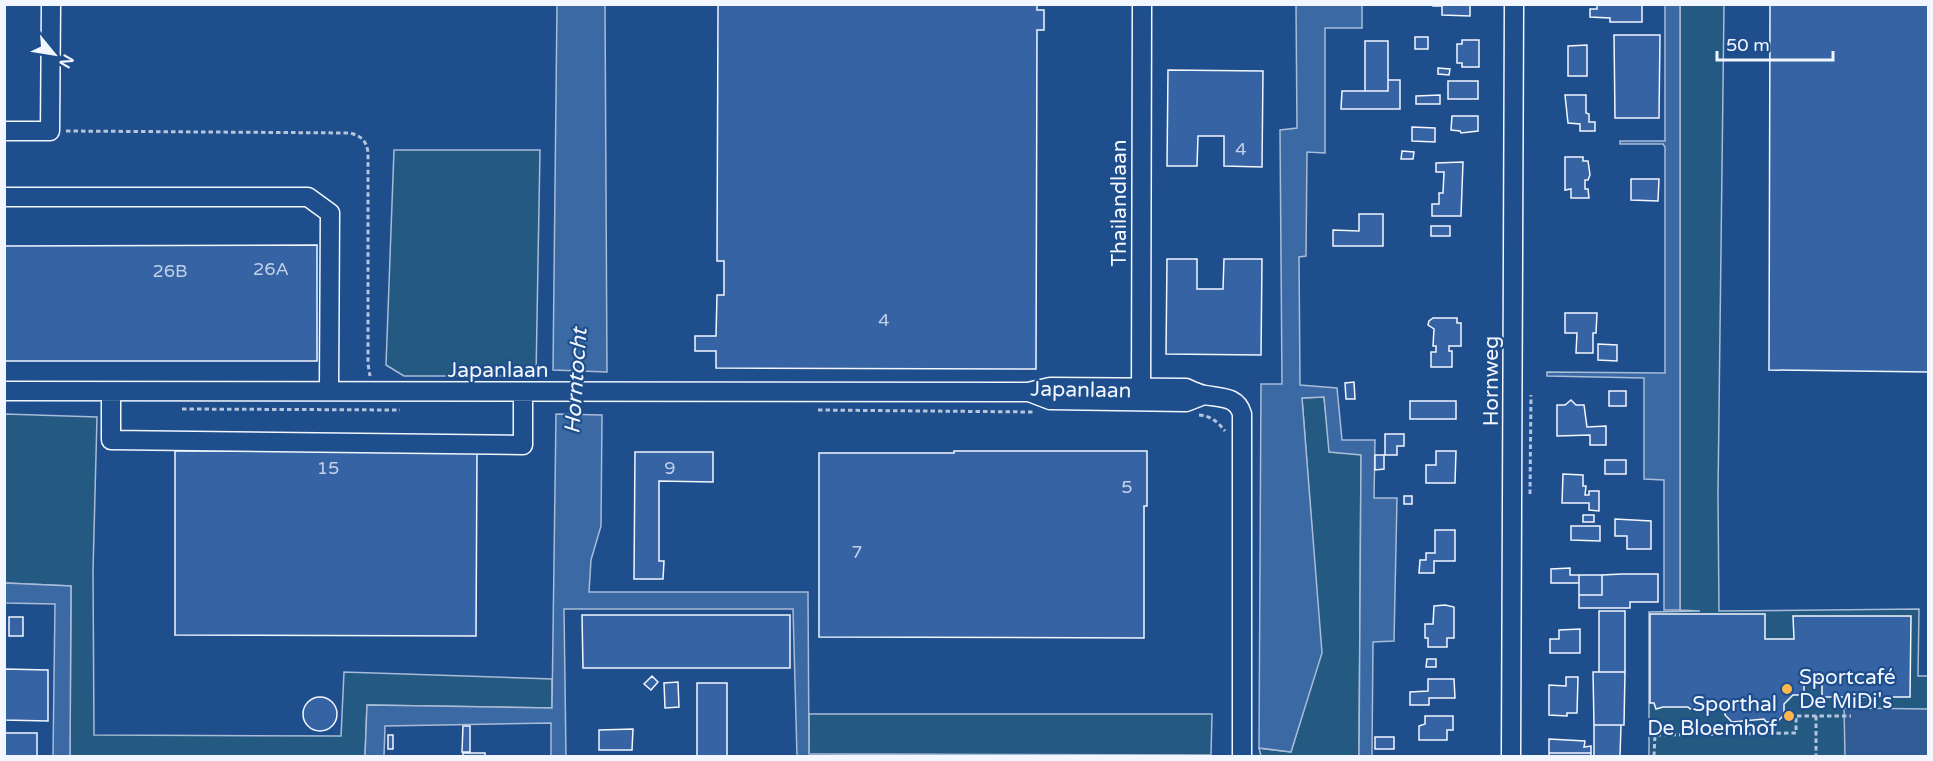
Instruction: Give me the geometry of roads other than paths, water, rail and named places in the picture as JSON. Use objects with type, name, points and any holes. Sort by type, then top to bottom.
[{"type":"street","points":[[4,131],[50,131],[51,4]]},
{"type":"street","name":"Thailandlaan","points":[[1141,395],[1142,4]]},
{"type":"street","name":"Hornweg","points":[[1511,756],[1515,4]]},
{"type":"street","points":[[4,196],[308,197],[330,213],[329,391]]},
{"type":"street","name":"Japanlaan","points":[[4,391],[1028,392],[1050,387],[1141,395],[1186,388],[1204,395],[1228,398],[1240,407],[1242,414],[1242,756]]},
{"type":"street","points":[[111,392],[111,441],[523,445],[523,392]]},
{"type":"waterway","name":"Horntocht","points":[[576,389],[577,367]]},
{"type":"waterway","name":"Horntocht","points":[[573,419],[575,397]]},
{"type":"place","name":"Sportcafé De MiDi's","points":[[1787,689]]},
{"type":"place","name":"Sporthal De Bloemhof","points":[[1789,716]]}]
